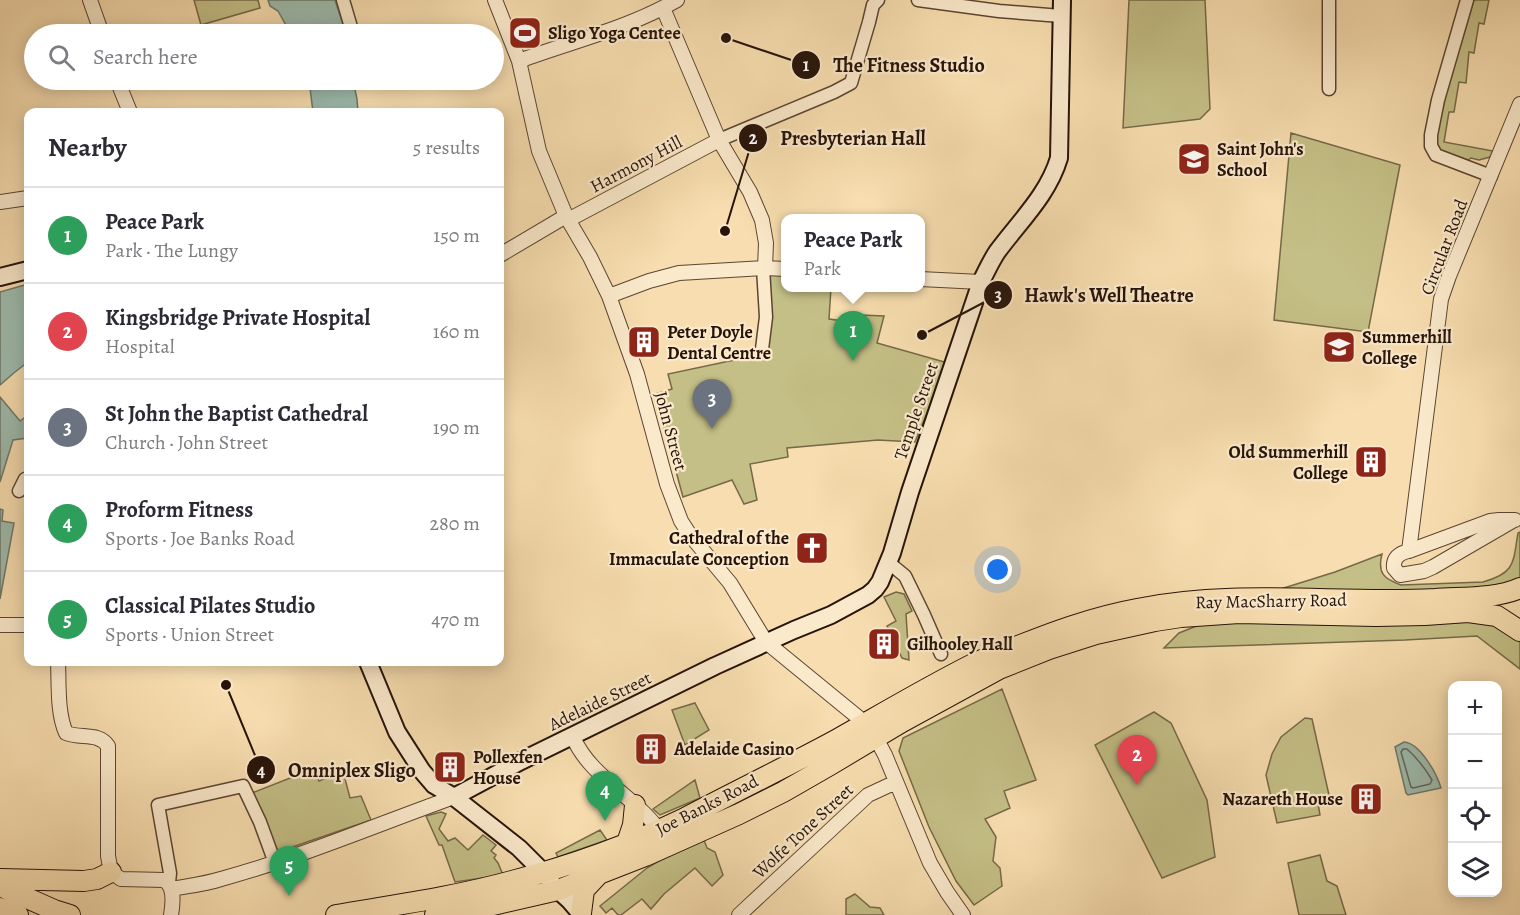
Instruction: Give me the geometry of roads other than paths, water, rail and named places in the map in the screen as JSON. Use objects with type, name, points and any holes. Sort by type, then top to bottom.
[{"type":"highway","name":"Ray MacSharry Road","points":[[871,730],[886,710],[976,662],[1031,640],[1093,620],[1138,609],[1246,597],[1395,601],[1472,597],[1513,592],[1520,588]]},
{"type":"highway","name":"Ray MacSharry Road","points":[[871,730],[936,703],[999,669],[1049,649],[1096,634],[1155,621],[1239,613],[1376,616],[1468,612],[1497,616],[1520,631]]},
{"type":"highway","name":"Joe Banks Road","points":[[435,915],[558,890],[599,874],[664,838],[783,792],[871,730]]},
{"type":"highway","points":[[627,843],[633,825],[635,805]]},
{"type":"highway","name":"Joe Banks Road","points":[[336,915],[469,891],[543,872],[627,843],[664,838]]},
{"type":"highway","points":[[0,879],[84,881],[97,879],[111,872]]},
{"type":"highway","points":[[581,914],[584,890],[599,874]]},
{"type":"highway","points":[[0,886],[70,915]]},
{"type":"highway","points":[[0,908],[18,915]]},
{"type":"main road","name":"Temple Street","points":[[766,642],[831,615],[868,595],[880,582],[892,553],[909,492],[981,282],[995,255],[1043,192],[1059,158],[1061,8]]},
{"type":"main road","points":[[3,274],[24,271]]},
{"type":"main road","name":"Adelaide Street","points":[[454,797],[521,761],[766,642]]},
{"type":"main road","points":[[370,666],[398,733],[422,771],[434,785],[454,797],[519,848],[581,914]]},
{"type":"street","points":[[90,0],[98,24]]},
{"type":"street","points":[[343,0],[350,24]]},
{"type":"street","name":"John Street","points":[[495,0],[519,62],[539,151],[567,218],[609,296],[637,374],[676,511],[690,535],[730,583],[766,642],[871,730]]},
{"type":"street","points":[[519,62],[631,23],[677,0]]},
{"type":"street","points":[[719,140],[851,83],[873,5],[878,0]]},
{"type":"street","points":[[918,0],[999,11],[1061,8]]},
{"type":"street","points":[[1329,0],[1329,89]]},
{"type":"street","points":[[1467,0],[1438,100],[1431,146],[1436,154],[1491,176]]},
{"type":"street","points":[[663,8],[719,140],[750,192],[762,220],[766,243],[764,268],[766,317],[762,349]]},
{"type":"street","points":[[121,90],[128,108]]},
{"type":"street","name":"Circular Road","points":[[1409,551],[1441,299],[1520,104]]},
{"type":"street","name":"Harmony Hill","points":[[504,253],[719,140]]},
{"type":"street","points":[[0,202],[24,199]]},
{"type":"street","points":[[609,296],[680,273],[781,269]]},
{"type":"street","points":[[925,279],[981,282]]},
{"type":"street","points":[[19,491],[24,481]]},
{"type":"street","name":"Circular Road","points":[[1517,519],[1424,571],[1400,575],[1394,568],[1395,560],[1400,554],[1490,521],[1517,519]]},
{"type":"street","points":[[888,562],[905,576],[940,654]]},
{"type":"street","points":[[0,625],[24,625]]},
{"type":"street","points":[[58,666],[63,726],[66,733],[72,736],[98,737],[105,740],[108,746],[108,856],[111,872],[121,879],[164,880],[170,885],[219,880],[335,842],[454,797]]},
{"type":"street","points":[[871,730],[895,778],[930,863],[963,915]]},
{"type":"street","points":[[573,736],[579,751],[635,805],[664,838]]},
{"type":"street","name":"Wolfe Tone Street","points":[[739,915],[868,795],[895,778]]},
{"type":"street","points":[[171,915],[170,873],[158,805],[243,786],[260,822],[275,863]]},
{"type":"water","points":[[268,0],[335,0],[343,24],[285,24],[278,11],[270,6]]},
{"type":"water","points":[[310,90],[355,90],[358,108],[312,108]]},
{"type":"water","points":[[24,285],[24,365],[0,385],[0,292]]},
{"type":"water","points":[[0,397],[20,421],[24,418],[24,439],[13,440],[0,482]]},
{"type":"water","points":[[0,509],[3,510],[2,521],[14,523],[0,599]]},
{"type":"water","points":[[1404,742],[1422,753],[1436,775],[1441,788],[1408,795],[1406,793],[1395,747]]},
{"type":"place","name":"Sligo Yoga Centee","points":[[525,33]]},
{"type":"place","name":"The Fitness Studio","points":[[726,38]]},
{"type":"place","name":"Saint John's School","points":[[1194,159]]},
{"type":"place","name":"Presbyterian Hall","points":[[725,231]]},
{"type":"place","name":"Hawk's Well Theatre","points":[[922,335]]},
{"type":"place","name":"Peter Doyle Dental Centre","points":[[644,342]]},
{"type":"place","name":"Summerhill College","points":[[1339,347]]},
{"type":"place","name":"Peace Park","points":[[853,361]]},
{"type":"place","name":"St John the Baptist Cathedral","points":[[712,429]]},
{"type":"place","name":"Old Summerhill College","points":[[1371,462]]},
{"type":"place","name":"Cathedral of the Immaculate Conception","points":[[812,548]]},
{"type":"place","name":"Gilhooley Hall","points":[[884,644]]},
{"type":"place","name":"Omniplex Sligo","points":[[226,685]]},
{"type":"place","name":"Adelaide Casino","points":[[651,749]]},
{"type":"place","name":"Pollexfen House","points":[[450,767]]},
{"type":"place","name":"Kingsbridge Private Hospital","points":[[1137,785]]},
{"type":"place","name":"Nazareth House","points":[[1366,799]]},
{"type":"place","name":"Proform Fitness","points":[[605,821]]},
{"type":"place","name":"Classical Pilates Studio","points":[[289,896]]}]
